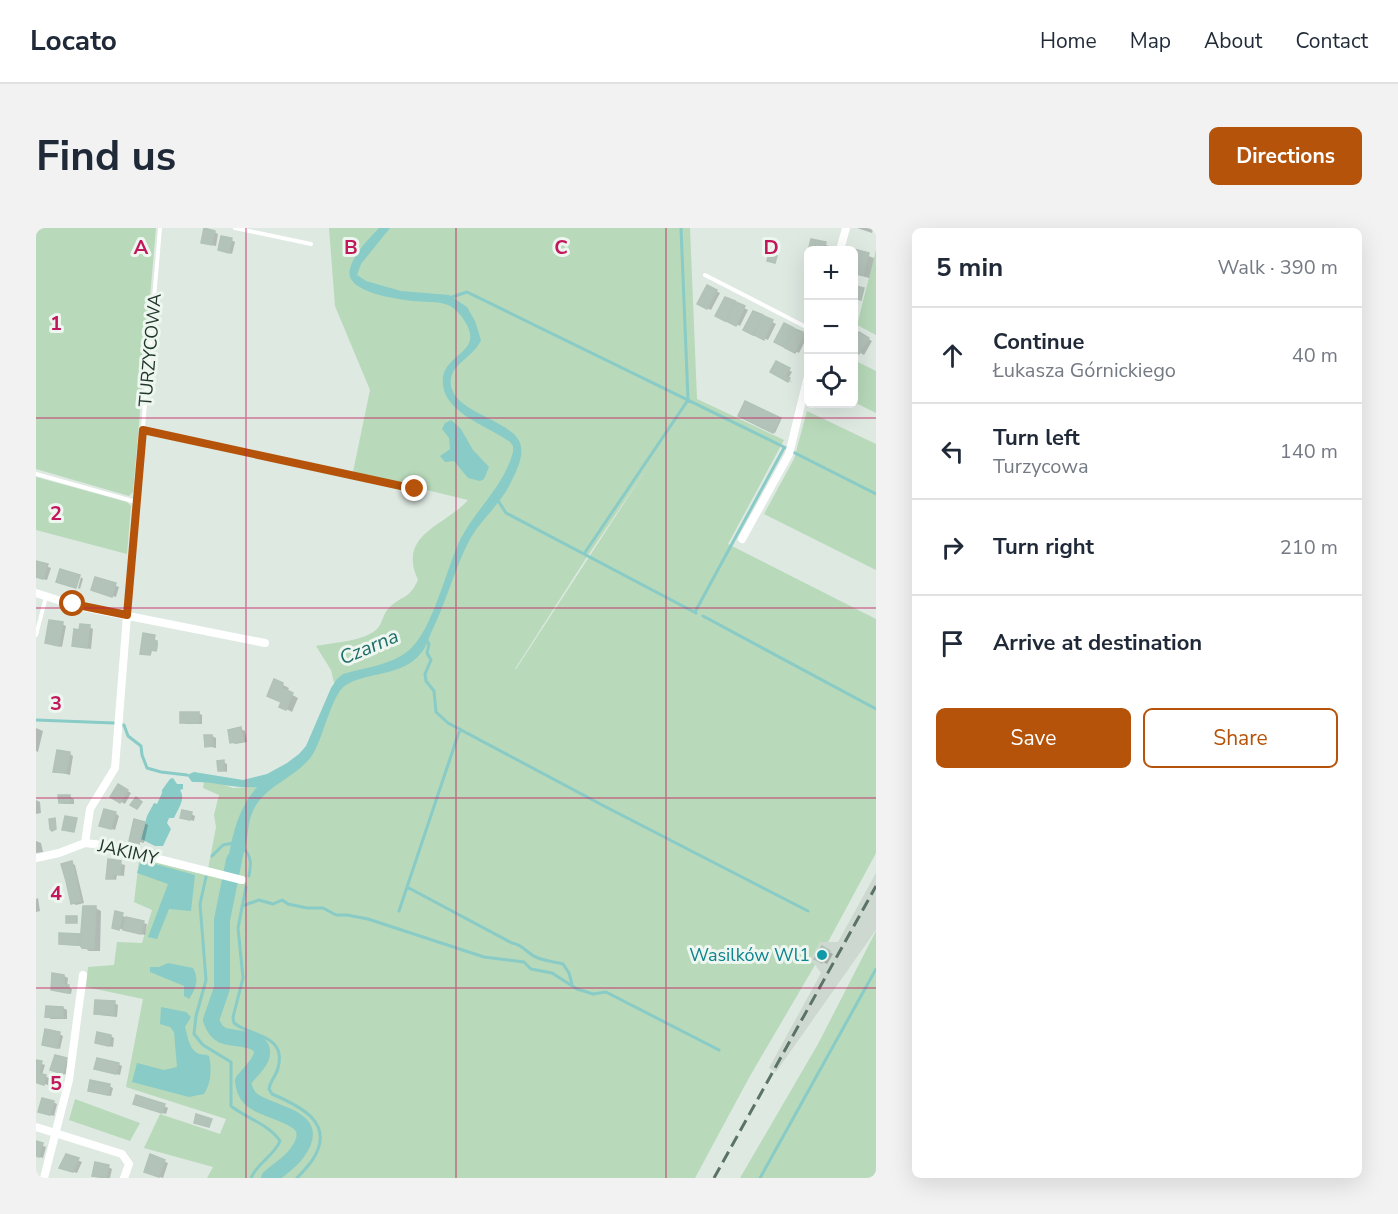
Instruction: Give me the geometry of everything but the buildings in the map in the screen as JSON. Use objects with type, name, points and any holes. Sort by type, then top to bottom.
[{"type":"street","points":[[841,246],[846,228]]},
{"type":"street","points":[[742,538],[789,454],[804,392]]},
{"type":"street","points":[[36,593],[73,604],[265,643]]},
{"type":"street","points":[[85,843],[90,809],[115,768],[127,615]]},
{"type":"street","name":"JAKIMY","points":[[36,858],[59,853],[85,843],[103,845],[242,880]]},
{"type":"street","points":[[44,1178],[69,1080],[83,975]]},
{"type":"street","points":[[36,1127],[122,1154],[129,1164],[124,1178]]},
{"type":"lane","name":"TURZYCOWA","points":[[127,615],[160,228]]},
{"type":"lane","points":[[235,228],[310,244]]},
{"type":"lane","points":[[705,275],[804,326]]},
{"type":"lane","points":[[143,430],[415,489]]},
{"type":"lane","points":[[36,474],[137,502]]},
{"type":"lane","points":[[36,635],[46,596]]},
{"type":"shaded area","points":[[876,873],[876,930],[776,1072],[769,1068],[821,973],[811,959],[820,942],[838,942]]},
{"type":"green space","points":[[36,228],[156,228],[133,492],[129,496],[36,469]]},
{"type":"green space","points":[[329,228],[690,228],[697,399],[784,440],[728,544],[876,619],[876,853],[828,942],[820,942],[811,959],[815,965],[750,1076],[695,1178],[207,1178],[213,1167],[144,1148],[160,1114],[220,1134],[226,1119],[126,1087],[143,999],[86,987],[88,967],[114,965],[117,942],[142,943],[152,910],[134,902],[140,852],[208,869],[216,827],[214,815],[219,795],[203,788],[204,781],[216,782],[233,788],[258,787],[308,753],[335,687],[331,670],[316,646],[357,639],[378,628],[387,610],[408,594],[418,580],[413,564],[418,542],[468,500],[353,472],[370,390],[335,306]],"holes":[[[647,468],[516,669],[585,560]]]},
{"type":"green space","points":[[876,250],[876,335],[858,326]]},
{"type":"green space","points":[[858,362],[876,371],[876,413],[858,404]]},
{"type":"green space","points":[[807,411],[876,444],[876,570],[764,514],[794,459]]},
{"type":"green space","points":[[36,477],[127,502],[131,506],[127,554],[36,530]]},
{"type":"green space","points":[[876,931],[876,1178],[740,1178],[818,1044]]},
{"type":"green space","points":[[75,1099],[140,1123],[130,1141],[69,1120]]},
{"type":"water","points":[[379,228],[390,228],[361,264],[357,275],[366,281],[401,291],[449,295],[467,307],[475,321],[481,340],[453,373],[452,390],[459,400],[470,408],[508,429],[517,437],[521,447],[520,461],[507,490],[469,541],[423,651],[404,666],[365,677],[346,685],[341,690],[311,757],[304,765],[271,789],[257,804],[252,813],[238,875],[226,872],[233,837],[239,817],[257,787],[192,782],[187,775],[194,772],[243,780],[267,774],[287,763],[306,746],[337,679],[343,674],[394,660],[408,651],[425,629],[461,538],[497,486],[513,452],[510,442],[460,412],[446,395],[443,385],[444,374],[470,340],[470,331],[459,313],[444,304],[404,300],[372,293],[362,289],[350,277],[350,269],[355,258]]},
{"type":"water","points":[[451,420],[461,429],[473,450],[489,467],[484,479],[480,481],[468,478],[454,461],[445,462],[440,456],[450,449],[449,438],[442,429],[445,423]]},
{"type":"water","points":[[173,778],[177,784],[183,784],[183,789],[180,790],[182,800],[174,818],[169,818],[167,823],[171,829],[163,846],[155,846],[141,839],[147,816],[154,803],[157,804],[162,790]]},
{"type":"water","points":[[141,860],[195,875],[191,911],[169,909],[157,939],[148,937],[168,884],[137,873]]},
{"type":"water","points":[[168,963],[193,968],[196,981],[189,999],[184,996],[184,986],[150,972],[150,967],[159,967]]},
{"type":"water","points":[[161,1007],[186,1012],[191,1017],[185,1027],[189,1043],[199,1054],[209,1056],[210,1061],[211,1071],[204,1094],[189,1097],[132,1082],[137,1063],[164,1070],[177,1067],[174,1032],[170,1027],[160,1024]]},
{"type":"waterway","points":[[584,554],[688,400],[681,228]]},
{"type":"waterway","points":[[449,298],[467,292],[786,448]]},
{"type":"waterway","points":[[695,612],[784,448]]},
{"type":"waterway","points":[[793,452],[876,494]]},
{"type":"waterway","points":[[497,499],[506,513],[696,613]]},
{"type":"waterway","points":[[703,616],[876,709]]},
{"type":"waterway","points":[[426,639],[429,644],[427,653],[431,660],[425,674],[426,681],[434,691],[436,712],[448,723],[808,911]]},
{"type":"waterway","points":[[36,720],[114,723]]},
{"type":"waterway","points":[[121,725],[124,725],[128,736],[141,746],[147,768],[187,775]]},
{"type":"waterway","points":[[460,729],[407,887],[520,946],[534,956],[563,964],[572,984]]},
{"type":"waterway","points":[[212,856],[223,845],[233,843]]},
{"type":"waterway","points":[[243,848],[250,861],[249,876]]},
{"type":"waterway","name":"Czarna","points":[[234,860],[222,920],[222,988],[211,1020],[215,1029],[222,1035],[253,1041],[261,1048],[262,1054],[259,1061],[243,1081],[248,1096],[258,1104],[290,1117],[304,1130],[304,1140],[297,1153],[269,1178]]},
{"type":"waterway","points":[[206,877],[200,904],[206,980],[196,1016],[194,1034],[203,1045],[231,1062],[231,1106],[270,1130],[280,1141],[251,1178]]},
{"type":"waterway","points":[[246,887],[238,928],[243,978],[233,1017],[234,1023],[273,1043],[279,1057],[277,1071],[269,1089],[272,1094],[303,1110],[318,1126],[319,1146],[311,1162],[297,1178]]},
{"type":"waterway","points":[[399,911],[407,887]]},
{"type":"waterway","points":[[242,906],[259,900],[273,904],[282,900],[288,904],[307,908],[323,908],[336,915],[368,919],[484,957],[524,962],[531,969],[552,973],[577,989],[593,994],[606,992],[719,1050]]},
{"type":"waterway","points":[[760,1178],[876,969]]},
{"type":"railway","points":[[714,1178],[876,886]]},
{"type":"place","name":"Wasilków Wl1","points":[[822,955]]},
{"type":"route","points":[[73,604],[127,615],[143,430],[415,489]]}]
